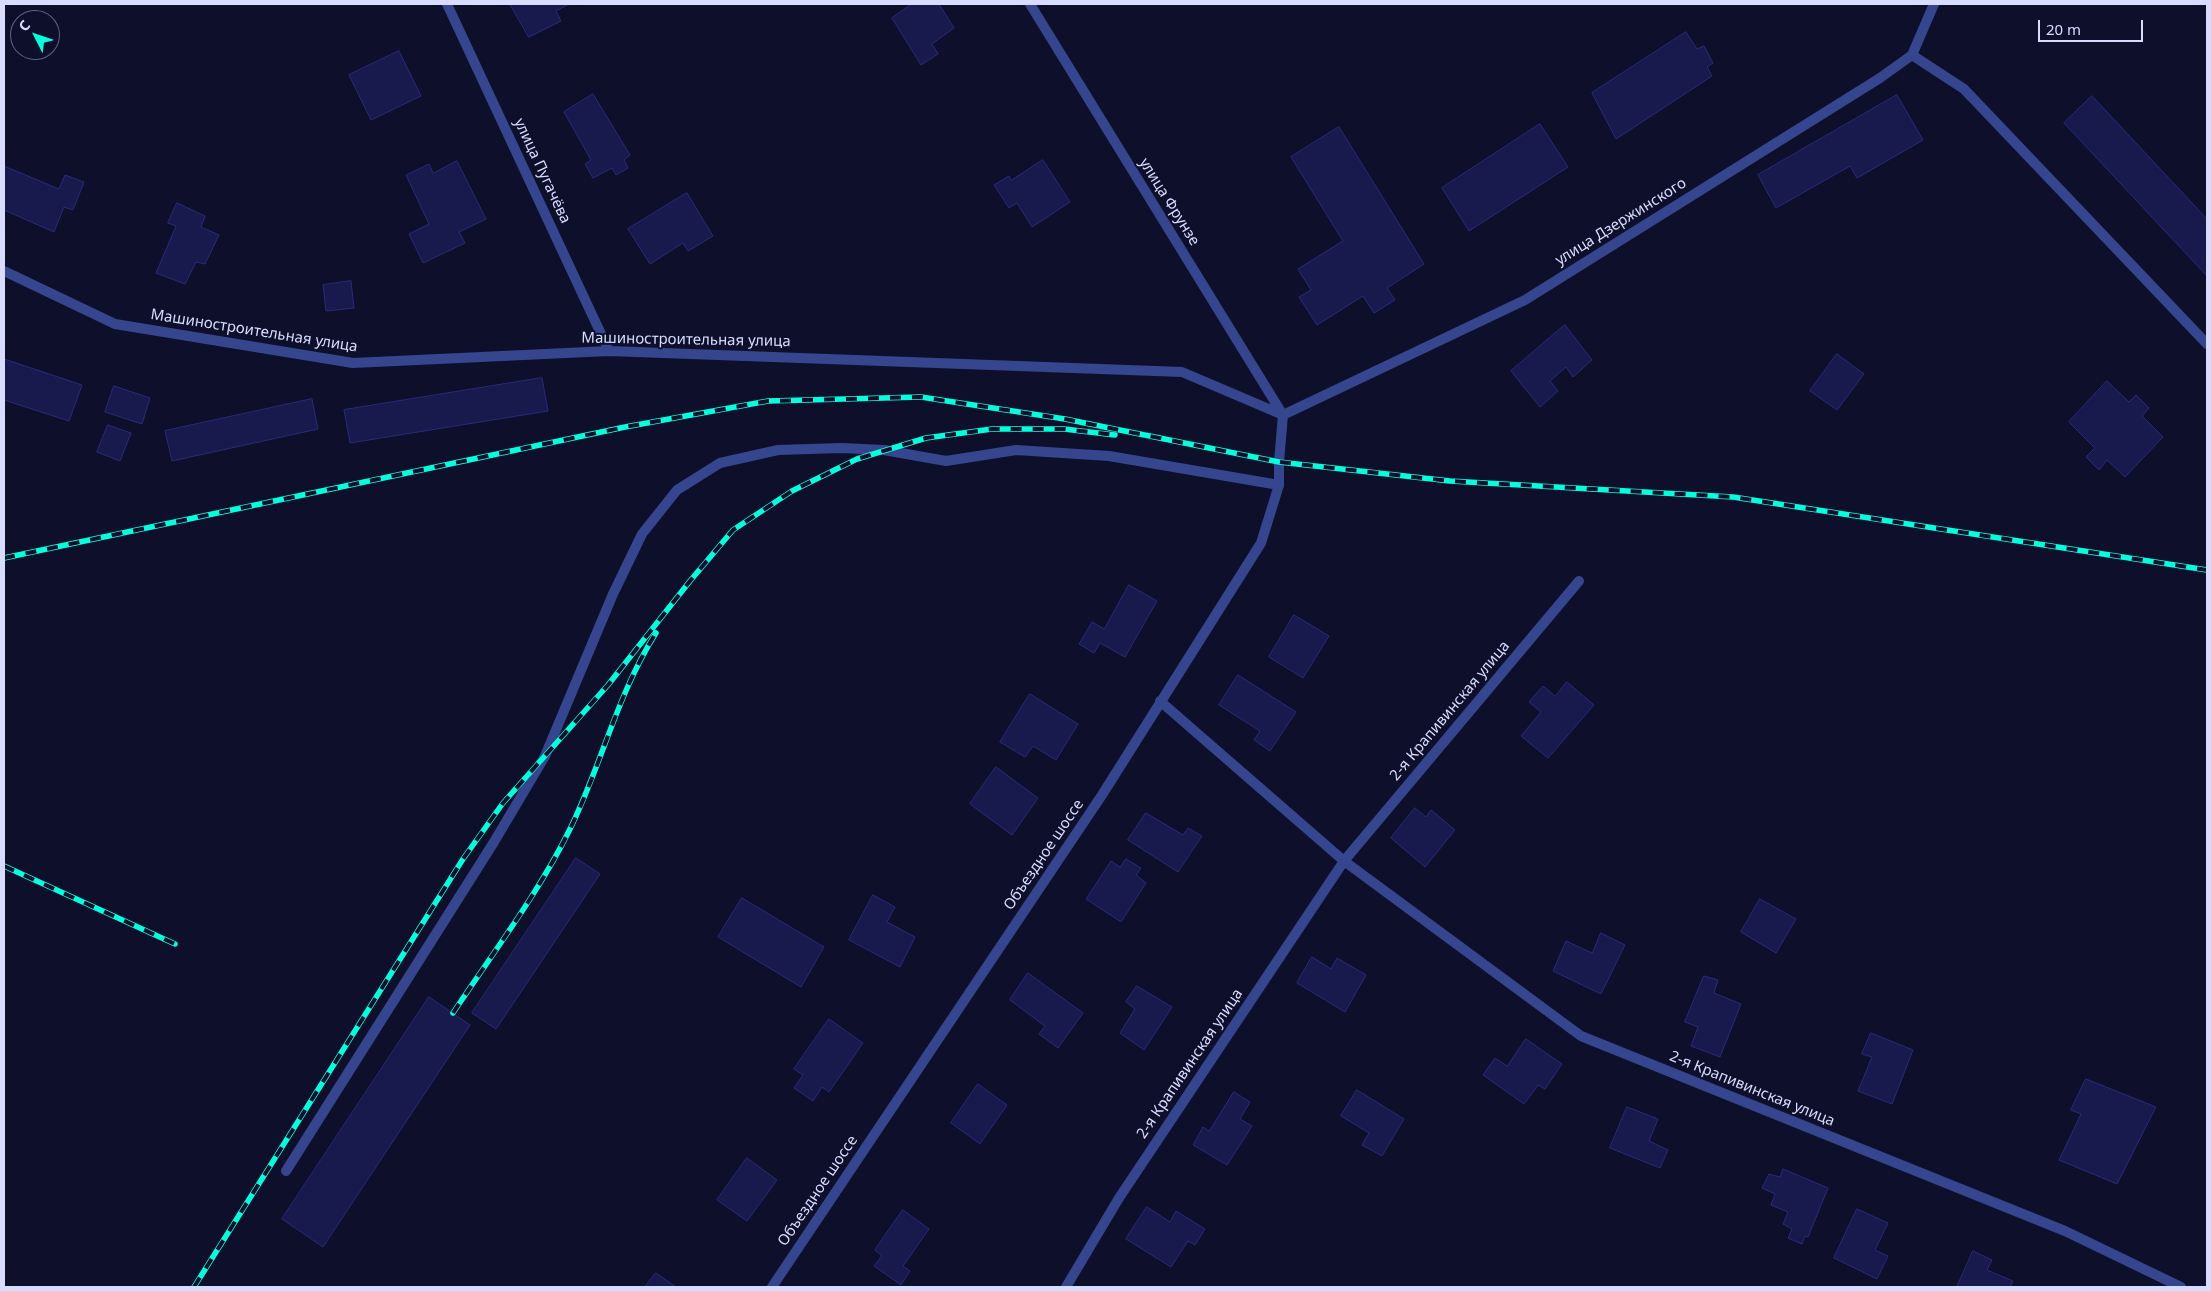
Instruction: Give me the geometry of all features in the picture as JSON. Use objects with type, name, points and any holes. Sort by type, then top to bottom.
[{"type":"street","name":"улица Пугачёва","points":[[447,4],[609,351]]},
{"type":"street","name":"улица Фрунзе","points":[[1030,4],[1283,415]]},
{"type":"street","name":"улица Дзержинского","points":[[1283,415],[1525,300],[1880,78],[1912,54],[1934,4]]},
{"type":"street","points":[[1912,54],[1964,90],[2207,344]]},
{"type":"street","name":"Машиностроительная улица","points":[[4,271],[115,324],[353,364],[609,351],[1182,372],[1283,415]]},
{"type":"street","name":"Объездное шоссе","points":[[772,1287],[1102,795],[1261,543],[1279,485],[1278,462],[1283,415]]},
{"type":"street","points":[[286,1171],[494,842],[546,756],[613,594],[642,534],[677,490],[720,463],[778,450],[842,448],[884,450],[946,462],[1016,450],[1109,456],[1279,485]]},
{"type":"street","name":"2-я Крапивинская улица","points":[[1066,1287],[1119,1198],[1344,861],[1579,581]]},
{"type":"street","name":"2-я Крапивинская улица","points":[[1160,701],[1344,861],[1581,1036],[2065,1231],[2182,1287]]},
{"type":"building","points":[[510,4],[569,4],[556,11],[561,21],[529,37]]},
{"type":"building","points":[[912,4],[939,4],[954,28],[932,44],[938,54],[921,65],[892,18]]},
{"type":"building","points":[[1686,32],[1697,49],[1704,46],[1713,63],[1707,67],[1712,76],[1616,139],[1592,93]]},
{"type":"building","points":[[399,51],[421,96],[371,120],[349,75]]},
{"type":"building","points":[[593,94],[630,155],[624,160],[628,168],[616,175],[612,168],[593,178],[585,164],[591,160],[564,112]]},
{"type":"building","points":[[1897,95],[1923,140],[1857,178],[1850,166],[1776,208],[1758,175]]},
{"type":"building","points":[[2092,96],[2207,219],[2207,276],[2064,123]]},
{"type":"building","points":[[1540,124],[1568,167],[1469,231],[1442,188]]},
{"type":"building","points":[[1339,127],[1424,264],[1387,288],[1395,300],[1374,313],[1363,296],[1317,325],[1299,297],[1311,290],[1298,269],[1343,241],[1291,157]]},
{"type":"building","points":[[1043,160],[1070,202],[1032,227],[1017,203],[1009,208],[994,185],[1009,176],[1011,180]]},
{"type":"building","points":[[457,161],[486,219],[459,232],[465,243],[423,263],[409,234],[429,224],[406,175],[429,164],[433,173]]},
{"type":"building","points":[[4,166],[59,189],[65,175],[84,182],[73,210],[64,207],[54,232],[4,210]]},
{"type":"building","points":[[687,193],[713,236],[688,251],[683,243],[650,264],[628,229]]},
{"type":"building","points":[[177,203],[205,216],[201,227],[219,235],[205,264],[196,262],[185,284],[156,273],[176,226],[168,223]]},
{"type":"building","points":[[351,281],[354,308],[326,311],[323,285]]},
{"type":"building","points":[[1565,325],[1592,360],[1573,377],[1566,367],[1550,381],[1558,391],[1540,407],[1511,371]]},
{"type":"building","points":[[1837,354],[1864,374],[1837,410],[1810,391]]},
{"type":"building","points":[[4,359],[82,385],[69,421],[4,400]]},
{"type":"building","points":[[542,378],[548,411],[350,443],[344,410]]},
{"type":"building","points":[[2107,381],[2129,402],[2136,395],[2149,408],[2142,416],[2163,437],[2125,477],[2107,460],[2099,470],[2086,457],[2095,448],[2069,422]]},
{"type":"building","points":[[114,386],[150,398],[142,424],[105,412]]},
{"type":"building","points":[[312,399],[318,429],[172,461],[165,431]]},
{"type":"building","points":[[108,425],[131,433],[120,461],[97,452]]},
{"type":"building","points":[[1129,585],[1157,601],[1125,657],[1100,643],[1094,653],[1079,644],[1092,622],[1104,629]]},
{"type":"building","points":[[1294,615],[1329,636],[1303,678],[1269,657]]},
{"type":"building","points":[[1238,675],[1296,712],[1270,751],[1254,740],[1260,731],[1219,705]]},
{"type":"building","points":[[1567,682],[1594,705],[1548,758],[1521,736],[1541,712],[1529,702],[1543,686],[1555,696]]},
{"type":"building","points":[[1030,694],[1078,724],[1056,760],[1033,746],[1025,757],[1000,742]]},
{"type":"building","points":[[996,767],[1038,798],[1012,835],[970,804]]},
{"type":"building","points":[[1415,808],[1426,817],[1431,810],[1455,830],[1425,867],[1391,838]]},
{"type":"building","points":[[1146,813],[1183,835],[1188,828],[1202,836],[1178,872],[1128,840]]},
{"type":"building","points":[[576,858],[600,874],[496,1029],[472,1013]]},
{"type":"building","points":[[1126,859],[1141,868],[1136,875],[1146,883],[1121,922],[1086,899],[1111,861],[1120,867]]},
{"type":"building","points":[[873,895],[895,907],[887,922],[915,937],[900,967],[849,940]]},
{"type":"building","points":[[742,898],[824,947],[801,987],[718,937]]},
{"type":"building","points":[[1760,899],[1796,919],[1776,953],[1741,932]]},
{"type":"building","points":[[1601,933],[1625,945],[1601,994],[1553,971],[1566,941],[1592,953]]},
{"type":"building","points":[[1312,957],[1331,969],[1337,958],[1366,975],[1345,1012],[1297,983]]},
{"type":"building","points":[[1028,973],[1083,1013],[1058,1048],[1039,1034],[1045,1026],[1010,1000]]},
{"type":"building","points":[[1704,976],[1718,980],[1714,993],[1741,1004],[1720,1057],[1691,1046],[1698,1027],[1685,1022]]},
{"type":"building","points":[[1137,986],[1172,1007],[1144,1050],[1120,1033],[1135,1009],[1126,1002]]},
{"type":"building","points":[[429,997],[470,1025],[323,1247],[282,1219]]},
{"type":"building","points":[[829,1019],[863,1043],[829,1092],[822,1087],[813,1101],[794,1088],[803,1075],[794,1069]]},
{"type":"building","points":[[1871,1033],[1913,1050],[1892,1104],[1858,1091],[1872,1057],[1862,1054]]},
{"type":"building","points":[[1526,1039],[1562,1064],[1545,1089],[1538,1085],[1524,1104],[1483,1075],[1495,1058],[1507,1066]]},
{"type":"building","points":[[2086,1079],[2156,1107],[2117,1184],[2059,1160],[2081,1114],[2071,1110]]},
{"type":"building","points":[[978,1084],[1007,1105],[980,1144],[951,1123]]},
{"type":"building","points":[[1357,1090],[1404,1119],[1382,1156],[1362,1145],[1369,1133],[1341,1116]]},
{"type":"building","points":[[1234,1092],[1250,1102],[1240,1119],[1252,1126],[1227,1165],[1193,1145],[1203,1127],[1209,1131]]},
{"type":"building","points":[[1627,1107],[1658,1119],[1649,1141],[1668,1150],[1660,1168],[1610,1148]]},
{"type":"building","points":[[747,1158],[777,1180],[747,1221],[717,1200]]},
{"type":"building","points":[[1783,1169],[1828,1188],[1808,1237],[1805,1236],[1802,1244],[1788,1238],[1792,1229],[1783,1224],[1788,1212],[1771,1205],[1775,1194],[1762,1188],[1769,1174],[1780,1177]]},
{"type":"building","points":[[1147,1207],[1170,1222],[1176,1211],[1205,1229],[1195,1245],[1188,1241],[1171,1267],[1126,1239]]},
{"type":"building","points":[[1857,1209],[1888,1223],[1875,1250],[1888,1256],[1877,1279],[1834,1258]]},
{"type":"building","points":[[903,1210],[929,1229],[903,1266],[910,1271],[901,1285],[874,1266],[882,1256],[875,1250]]},
{"type":"building","points":[[1973,1251],[1992,1260],[1987,1270],[2013,1281],[2010,1287],[1957,1287]]},
{"type":"building","points":[[656,1273],[676,1287],[645,1287]]},
{"type":"railway","points":[[4,558],[625,427],[768,401],[921,397],[1065,419],[1279,462],[1450,481],[1733,497],[2207,570]]},
{"type":"railway","points":[[194,1287],[463,859],[503,803],[608,685],[733,530],[792,491],[857,459],[926,438],[992,429],[1064,429],[1115,435]]},
{"type":"railway","points":[[453,1013],[514,924],[557,854],[591,782],[630,681],[656,633]]},
{"type":"railway","points":[[4,866],[175,944]]}]
